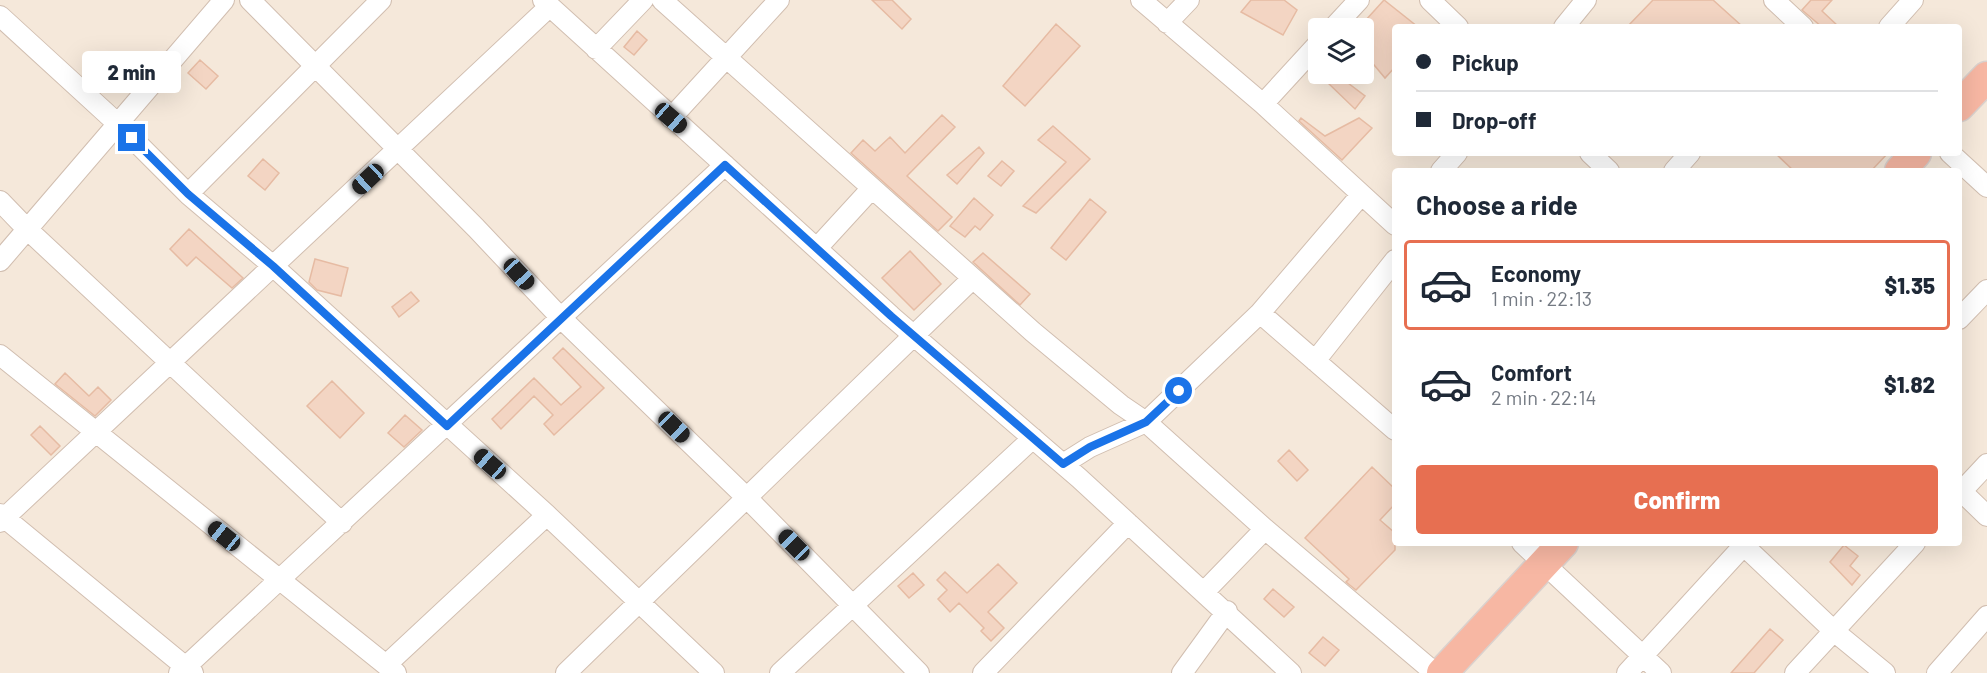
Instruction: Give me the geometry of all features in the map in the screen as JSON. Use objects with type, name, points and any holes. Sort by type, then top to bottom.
[{"type":"highway","points":[[1962,103],[1987,77]]},
{"type":"highway","points":[[1903,168],[1913,156]]},
{"type":"highway","points":[[1442,673],[1554,553]]},
{"type":"street","points":[[0,261],[224,0]]},
{"type":"street","points":[[250,0],[562,319],[747,498],[919,673]]},
{"type":"street","points":[[188,194],[381,0]]},
{"type":"street","points":[[596,49],[643,0]]},
{"type":"street","points":[[662,0],[727,56],[972,279],[1121,405],[1146,422],[1265,529],[1435,673]]},
{"type":"street","points":[[671,118],[779,0]]},
{"type":"street","points":[[1141,0],[1263,104],[1392,221]]},
{"type":"street","points":[[1167,23],[1189,0]]},
{"type":"street","points":[[1342,18],[1359,0]]},
{"type":"street","points":[[1430,0],[1455,24]]},
{"type":"street","points":[[1566,24],[1586,0]]},
{"type":"street","points":[[1774,0],[1800,24]]},
{"type":"street","points":[[1892,24],[1913,0]]},
{"type":"street","points":[[725,165],[447,426],[278,580],[186,671],[2,518],[399,150],[546,3],[671,118],[725,165],[916,335],[1063,464],[1205,591],[1291,673]]},
{"type":"street","points":[[0,16],[118,124],[188,194],[273,266],[546,514],[714,673]]},
{"type":"street","points":[[1263,104],[1308,55]]},
{"type":"street","points":[[1444,168],[1454,156]]},
{"type":"street","points":[[1593,156],[1606,168]]},
{"type":"street","points":[[1677,168],[1687,156]]},
{"type":"street","points":[[1953,156],[1987,187]]},
{"type":"street","points":[[818,248],[872,188]]},
{"type":"street","points":[[1063,464],[1090,447],[1146,422],[1260,313],[1361,195]]},
{"type":"street","points":[[0,201],[27,229],[342,523]]},
{"type":"street","points":[[1315,361],[1392,264]]},
{"type":"street","points":[[566,673],[972,279]]},
{"type":"street","points":[[1962,316],[1987,290]]},
{"type":"street","points":[[1260,313],[1392,427]]},
{"type":"street","points":[[0,355],[391,669],[546,514]]},
{"type":"street","points":[[780,673],[1033,438]]},
{"type":"street","points":[[1962,489],[1987,464]]},
{"type":"street","points":[[1962,493],[1987,516]]},
{"type":"street","points":[[983,673],[1128,523]]},
{"type":"street","points":[[1205,591],[1265,529]]},
{"type":"street","points":[[1532,546],[1554,553],[1661,673]]},
{"type":"street","points":[[1627,673],[1742,546]]},
{"type":"street","points":[[1746,546],[1835,632],[1885,673]]},
{"type":"street","points":[[1795,673],[1912,546]]},
{"type":"street","points":[[1182,673],[1227,611]]},
{"type":"street","points":[[1937,673],[1987,616]]},
{"type":"shaded area","points":[[0,0],[1987,0],[1987,673],[0,673]]},
{"type":"building","points":[[872,0],[892,0],[911,19],[902,29]]},
{"type":"building","points":[[1251,0],[1284,0],[1297,10],[1283,35],[1241,12]]},
{"type":"building","points":[[1384,0],[1414,24],[1392,24],[1392,70],[1385,78],[1374,65],[1374,18],[1368,18]]},
{"type":"building","points":[[1653,0],[1713,0],[1740,24],[1630,24]]},
{"type":"building","points":[[1811,0],[1832,0],[1822,11],[1836,24],[1818,24],[1802,10]]},
{"type":"building","points":[[1056,24],[1080,46],[1025,106],[1003,86]]},
{"type":"building","points":[[637,31],[647,40],[634,55],[624,47]]},
{"type":"building","points":[[200,60],[218,76],[206,89],[188,73]]},
{"type":"building","points":[[1329,84],[1349,84],[1365,96],[1355,109]]},
{"type":"building","points":[[942,115],[955,127],[907,176],[952,217],[938,231],[851,153],[863,140],[875,151],[890,137],[905,153]]},
{"type":"building","points":[[1301,118],[1325,136],[1359,118],[1372,128],[1342,160],[1299,121]]},
{"type":"building","points":[[1053,126],[1090,159],[1036,213],[1023,206],[1066,162],[1038,140]]},
{"type":"building","points":[[979,147],[984,153],[957,184],[947,175]]},
{"type":"building","points":[[1778,156],[1885,156],[1874,168],[1791,168]]},
{"type":"building","points":[[263,159],[279,173],[265,190],[248,176]]},
{"type":"building","points":[[1002,161],[1014,171],[1001,186],[988,176]]},
{"type":"building","points":[[974,198],[993,215],[980,230],[975,226],[965,237],[950,226]]},
{"type":"building","points":[[1090,199],[1106,212],[1066,260],[1051,248]]},
{"type":"building","points":[[189,229],[243,278],[232,288],[196,257],[187,266],[170,249]]},
{"type":"building","points":[[910,251],[941,284],[914,310],[882,278]]},
{"type":"building","points":[[983,253],[1030,294],[1020,305],[973,262]]},
{"type":"building","points":[[315,259],[348,268],[341,296],[317,290],[309,282]]},
{"type":"building","points":[[411,292],[419,301],[399,317],[392,307]]},
{"type":"building","points":[[563,348],[604,388],[554,435],[544,424],[553,415],[534,396],[501,429],[492,419],[534,378],[561,405],[581,387],[553,358]]},
{"type":"building","points":[[65,373],[89,396],[98,387],[111,400],[95,416],[55,384]]},
{"type":"building","points":[[332,381],[364,413],[340,438],[307,406]]},
{"type":"building","points":[[405,415],[422,430],[404,447],[388,433]]},
{"type":"building","points":[[40,426],[60,446],[51,455],[31,435]]},
{"type":"building","points":[[1289,450],[1308,470],[1297,481],[1278,461]]},
{"type":"building","points":[[1372,467],[1392,486],[1392,507],[1380,520],[1392,530],[1392,546],[1395,546],[1395,550],[1356,590],[1346,582],[1349,579],[1305,538]]},
{"type":"building","points":[[1845,546],[1858,556],[1850,566],[1860,575],[1852,585],[1830,562]]},
{"type":"building","points":[[998,564],[1017,583],[988,612],[1004,628],[991,641],[981,631],[984,628],[959,603],[950,612],[938,599],[947,590],[937,580],[945,572],[967,593]]},
{"type":"building","points":[[913,573],[924,585],[909,598],[898,586]]},
{"type":"building","points":[[1273,589],[1294,607],[1284,617],[1264,599]]},
{"type":"building","points":[[1770,629],[1783,640],[1754,673],[1731,673]]},
{"type":"building","points":[[1323,637],[1339,650],[1325,666],[1309,653]]},
{"type":"route","points":[[132,138],[188,194],[273,266],[447,426],[725,165],[891,316],[916,335],[1063,464],[1090,447],[1146,422],[1179,391]]}]
